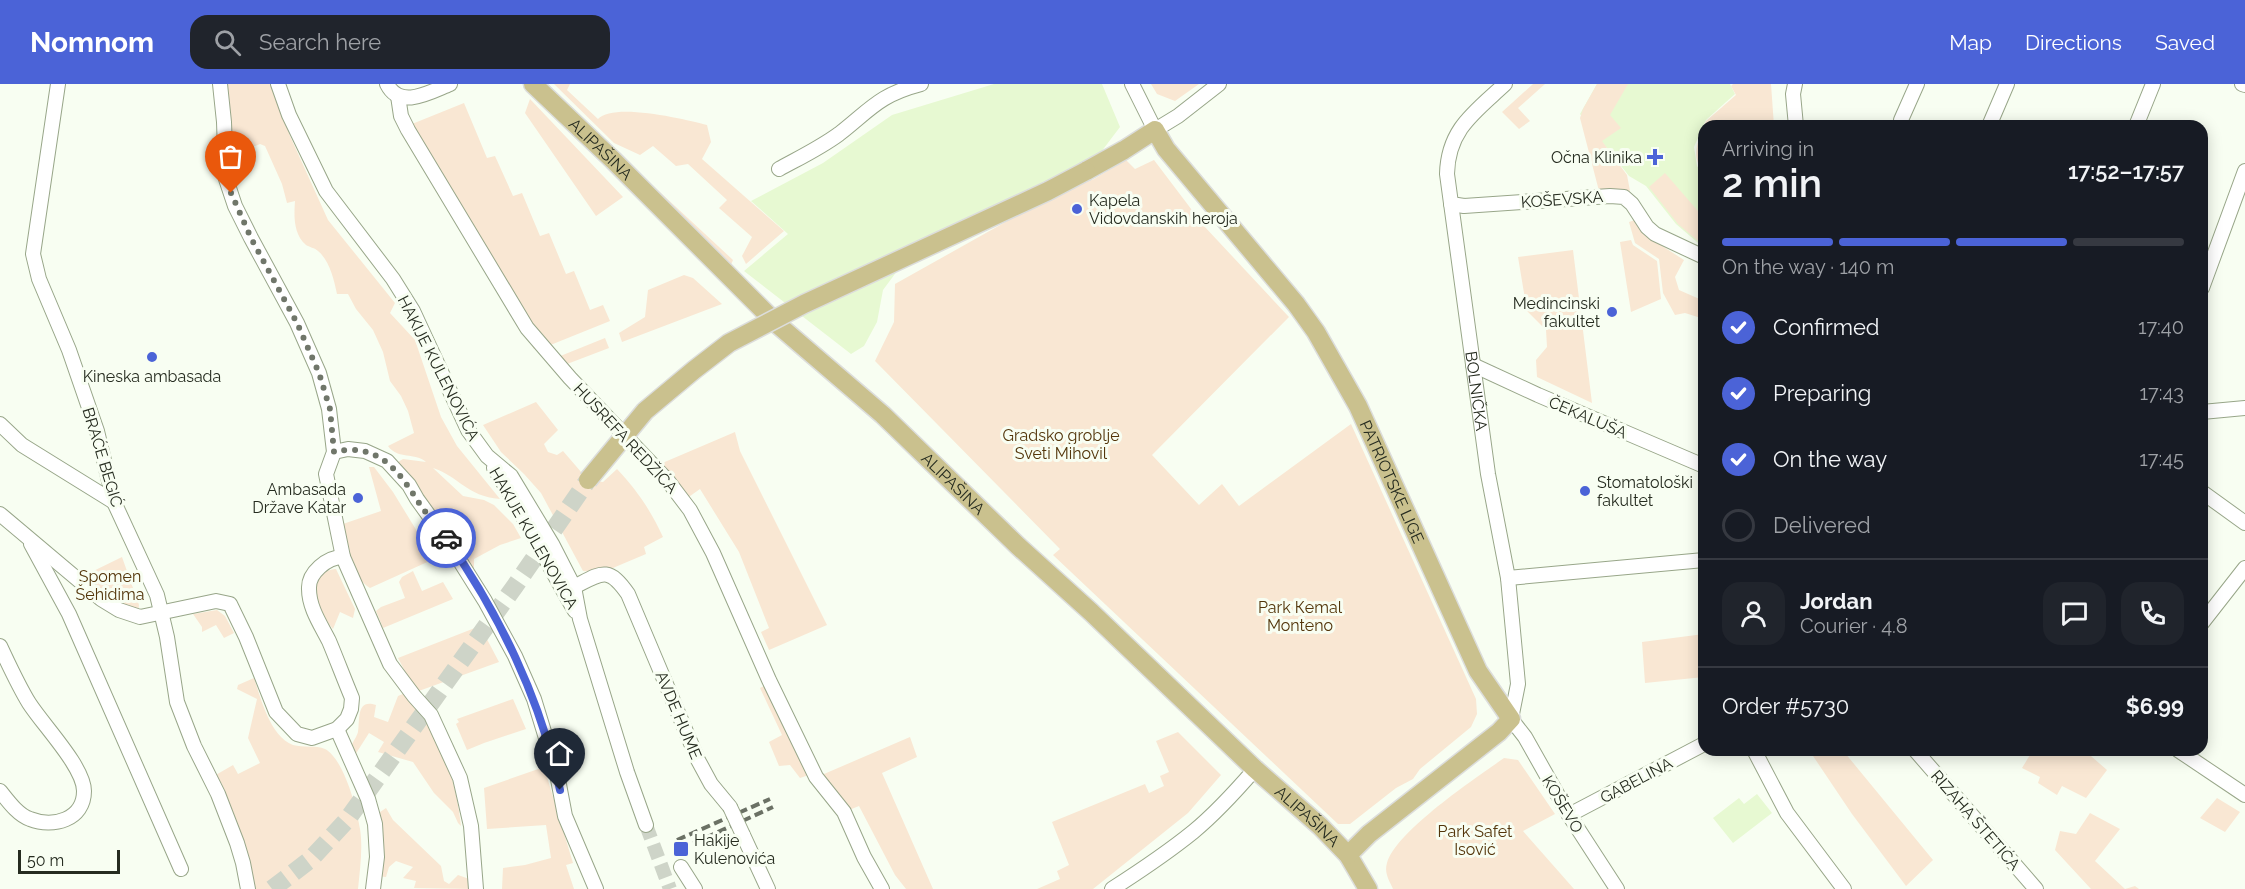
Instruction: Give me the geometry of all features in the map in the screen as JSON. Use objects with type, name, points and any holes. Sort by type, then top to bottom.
[{"type":"main road","name":"ALIPAŠINA","points":[[533,84],[613,160],[777,324],[883,415],[1018,546],[1320,826],[1348,855],[1368,889]]},
{"type":"main road","points":[[588,480],[645,411],[729,343],[804,304],[1048,191],[1155,130]]},
{"type":"main road","name":"PATRIOTSKE LIGE","points":[[1155,130],[1166,149],[1296,304],[1316,332],[1358,406],[1478,671],[1510,719]]},
{"type":"main road","points":[[1348,855],[1369,834],[1499,732],[1510,719]]},
{"type":"street","name":"BRAĆE BEGIĆ","points":[[58,84],[33,254],[39,279],[69,350],[97,431],[114,502],[157,595],[169,645],[177,702],[237,843],[248,889]]},
{"type":"street","points":[[220,84],[226,179],[235,206],[297,323],[319,373],[330,409],[334,452],[326,474],[343,557],[390,664],[431,715],[460,778],[471,826],[476,889]]},
{"type":"street","name":"HAKIJE KULENOVIĆA","points":[[278,84],[326,191],[393,279],[413,311],[468,430],[487,456],[511,476],[552,544],[574,587],[580,619],[627,772],[646,825]]},
{"type":"street","points":[[387,84],[390,90],[398,96],[413,98],[450,84]]},
{"type":"street","points":[[779,169],[826,143],[879,100],[891,93],[921,84]]},
{"type":"street","name":"PATRIOTSKE LIGE","points":[[1132,84],[1155,130]]},
{"type":"street","points":[[1155,130],[1178,116],[1219,84]]},
{"type":"street","name":"BOLNIČKA","points":[[1505,84],[1465,121],[1456,134],[1447,161],[1488,474],[1508,578],[1518,684],[1510,719]]},
{"type":"street","points":[[1795,84],[1793,94],[1795,120]]},
{"type":"street","points":[[1901,120],[1917,84]]},
{"type":"street","points":[[1992,120],[2007,84]]},
{"type":"street","points":[[2138,120],[2152,84]]},
{"type":"street","name":"HUSREFA REDŽIĆA","points":[[398,96],[401,116],[408,130],[527,328],[570,378],[668,481],[690,510],[713,553],[769,680],[816,777],[844,812],[864,857],[882,889]]},
{"type":"street","points":[[2208,272],[2245,171]]},
{"type":"street","name":"KOŠEVSKA","points":[[1451,204],[1464,206],[1624,197],[1655,234],[1698,254]]},
{"type":"street","name":"ČEKALUŠA","points":[[1473,365],[1698,463]]},
{"type":"street","points":[[2208,411],[2245,408]]},
{"type":"street","points":[[0,424],[22,445],[114,502]]},
{"type":"street","points":[[334,452],[348,449],[365,451],[387,461],[409,485],[485,601],[515,656],[534,699],[557,774],[566,816],[596,889]]},
{"type":"street","name":"HAKIJE KULENOVICA","points":[[487,456],[517,504],[556,579],[580,619]]},
{"type":"street","points":[[2208,496],[2245,523]]},
{"type":"street","points":[[0,514],[101,599],[119,610],[140,617],[216,601],[230,604],[276,712],[297,734],[312,738],[337,729],[347,719],[351,709],[352,698],[313,610],[308,588],[313,573],[326,563],[343,557]]},
{"type":"street","points":[[27,537],[69,614],[181,869]]},
{"type":"street","points":[[1508,578],[1698,561]]},
{"type":"street","points":[[2208,615],[2245,568]]},
{"type":"street","name":"AVDE HUME","points":[[574,587],[601,574],[611,575],[619,581],[627,594],[698,760],[711,784],[730,807],[768,889]]},
{"type":"street","points":[[0,646],[28,702],[77,767],[84,790],[82,804],[74,816],[47,823],[28,819],[9,803],[0,791]]},
{"type":"street","name":"KOŠEVO","points":[[1510,719],[1525,737],[1569,815],[1617,889]]},
{"type":"street","points":[[337,729],[368,799],[375,824],[376,857],[373,889]]},
{"type":"street","name":"GABELINA","points":[[1569,815],[1698,747]]},
{"type":"street","points":[[1757,756],[1787,813],[1844,889]]},
{"type":"street","name":"RIZAHA ŠTETIĆA","points":[[1920,756],[2036,889]]},
{"type":"street","points":[[2187,756],[2245,795]]},
{"type":"street","points":[[1112,889],[1194,832],[1256,769]]},
{"type":"street","points":[[681,867],[695,889]]},
{"type":"shaded area","points":[[994,84],[1102,84],[1120,127],[1098,156],[909,255],[883,290],[877,322],[864,346],[851,354],[744,271],[788,234],[751,201],[823,163],[892,115]]},
{"type":"shaded area","name":"Očna Klinika","points":[[1597,84],[1730,84],[1735,94],[1706,120],[1698,120],[1698,138],[1694,147],[1698,167],[1698,243],[1676,224],[1646,186],[1629,176],[1580,114]]},
{"type":"shaded area","points":[[1757,794],[1772,813],[1733,843],[1713,818],[1739,798],[1744,804]]},
{"type":"green space","points":[[227,84],[270,84],[272,86],[290,136],[328,220],[395,303],[390,313],[415,340],[441,417],[457,446],[500,499],[479,494],[433,468],[463,496],[484,500],[494,505],[513,524],[521,538],[500,545],[474,559],[474,568],[456,565],[436,542],[398,462],[403,459],[426,462],[417,457],[397,453],[388,446],[414,433],[408,411],[390,381],[383,352],[373,330],[356,309],[348,294],[337,294],[326,260],[317,250],[302,241],[297,230],[295,201],[287,203],[282,184],[265,146],[260,144],[220,160],[218,146],[224,133],[220,88]]},
{"type":"green space","points":[[554,84],[570,84],[567,90],[598,119],[606,114],[633,112],[650,113],[707,125],[711,142],[702,159],[784,231],[746,264],[742,256],[752,237],[719,208],[727,200],[688,164],[676,166],[653,146],[640,155],[614,143]]},
{"type":"green space","points":[[1151,84],[1199,84],[1175,101],[1157,94]]},
{"type":"green space","points":[[1533,84],[1545,84],[1518,108],[1530,121],[1519,129],[1502,112]]},
{"type":"green space","points":[[1597,84],[1628,84],[1610,115],[1621,128],[1602,141],[1627,175],[1630,191],[1599,191],[1580,118]]},
{"type":"green space","points":[[1733,84],[1771,84],[1774,120],[1707,120],[1736,95],[1731,86]]},
{"type":"green space","points":[[530,99],[623,197],[596,216],[525,113]]},
{"type":"green space","points":[[464,103],[487,158],[495,156],[513,196],[522,193],[540,236],[549,233],[566,274],[574,271],[590,310],[603,305],[610,321],[543,348],[534,349],[410,137],[412,124]]},
{"type":"green space","points":[[1698,141],[1698,162],[1696,156]]},
{"type":"green space","points":[[1126,160],[1135,169],[1154,160],[1204,226],[1289,317],[1152,455],[1199,505],[1222,484],[1239,506],[1351,424],[1476,699],[1477,714],[1471,727],[1420,769],[1413,779],[1396,788],[1350,824],[1338,824],[1053,555],[1060,549],[875,361],[894,322],[895,284],[1052,196],[1094,179]]},
{"type":"green space","points":[[627,169],[647,180],[733,260],[730,267]]},
{"type":"green space","points":[[1665,173],[1698,211],[1698,241],[1678,224],[1649,187]]},
{"type":"green space","points":[[1635,220],[1645,235],[1684,260],[1675,277],[1679,290],[1698,298],[1698,317],[1685,313],[1675,315],[1663,293],[1659,259],[1635,243],[1629,222]]},
{"type":"green space","points":[[1631,240],[1633,245],[1657,261],[1661,299],[1631,312],[1620,242]]},
{"type":"green space","points":[[1573,250],[1592,403],[1537,377],[1536,360],[1547,347],[1546,330],[1527,311],[1518,257]]},
{"type":"green space","points":[[684,275],[693,278],[722,304],[622,342],[619,333],[645,317],[648,290]]},
{"type":"green space","points":[[605,338],[609,348],[554,369],[548,361]]},
{"type":"green space","points":[[536,402],[558,430],[544,444],[548,452],[557,455],[563,451],[588,480],[603,482],[617,469],[637,493],[663,537],[644,547],[646,554],[601,573],[583,571],[541,493],[501,452],[483,425]]},
{"type":"green space","points":[[735,432],[740,451],[827,625],[769,650],[761,632],[769,628],[739,552],[700,489],[683,501],[653,467]]},
{"type":"green space","points":[[369,467],[374,467],[393,492],[434,559],[370,588],[353,568],[340,525],[381,511]]},
{"type":"green space","name":"Spomen Šehidima","points":[[122,557],[139,605],[138,614],[75,580]]},
{"type":"green space","points":[[336,569],[355,609],[353,618],[340,612],[333,629],[319,604],[317,585],[320,577]]},
{"type":"green space","points":[[413,571],[422,591],[443,582],[453,599],[383,628],[376,611],[405,598],[399,582],[402,577]]},
{"type":"green space","points":[[217,610],[225,616],[234,633],[224,638],[216,625],[202,632],[202,627],[193,614]]},
{"type":"green space","points":[[480,626],[499,662],[416,692],[398,658]]},
{"type":"green space","points":[[1698,635],[1698,678],[1645,683],[1642,642]]},
{"type":"green space","points":[[254,678],[263,706],[278,734],[293,745],[325,749],[332,754],[344,773],[356,809],[361,836],[358,889],[255,889],[248,861],[227,808],[222,783],[219,785],[214,776],[233,765],[238,774],[260,763],[248,738],[257,699],[237,689],[238,685]]},
{"type":"green space","points":[[768,684],[812,774],[800,778],[790,765],[779,766],[769,742],[782,735],[760,688]]},
{"type":"green space","points":[[405,693],[426,719],[445,757],[457,798],[461,826],[453,812],[434,793],[413,762],[378,752],[384,742],[369,733],[355,755],[351,746],[358,732],[362,707],[370,704],[376,705],[374,717],[388,722],[398,696]]},
{"type":"green space","points":[[513,699],[526,729],[467,750],[456,724],[459,722],[457,719]]},
{"type":"green space","points":[[1178,732],[1221,775],[1188,813],[1093,889],[1037,889],[1060,879],[1057,871],[1069,865],[1052,822],[1145,784],[1149,793],[1164,786],[1160,776],[1169,772],[1156,741]]},
{"type":"green space","points":[[910,737],[917,757],[882,773],[933,889],[906,889],[895,875],[859,806],[844,812],[817,777]]},
{"type":"green space","points":[[1813,756],[1847,756],[1933,860],[1906,886],[1852,814]]},
{"type":"green space","points":[[2029,756],[2091,756],[2107,770],[2086,798],[2062,786],[2057,795],[2038,783],[2040,777],[2022,768]]},
{"type":"green space","name":"Park Safet Isović","points":[[1504,758],[1518,760],[1555,814],[1523,831],[1574,889],[1393,889],[1386,867],[1393,850],[1438,806]]},
{"type":"green space","points":[[544,767],[573,863],[566,865],[574,889],[502,889],[503,868],[551,858],[546,825],[487,829],[484,788]]},
{"type":"green space","points":[[2217,798],[2240,812],[2225,832],[2200,818]]},
{"type":"green space","points":[[386,808],[393,820],[441,866],[444,881],[449,884],[458,875],[475,881],[476,889],[414,888],[416,881],[403,878],[413,867],[396,861],[389,867],[386,877],[375,876],[377,814]]},
{"type":"green space","points":[[2090,813],[2120,829],[2095,861],[2125,889],[2091,889],[2055,850],[2060,831],[2076,834]]},
{"type":"tunnel","points":[[272,889],[311,859],[347,820],[588,480]]},
{"type":"tunnel","points":[[646,825],[670,889]]},
{"type":"railway","points":[[677,840],[770,799]]},
{"type":"railway","points":[[681,849],[773,807]]},
{"type":"way so far","points":[[231,193],[251,238],[297,323],[319,373],[330,409],[334,452],[348,449],[365,451],[387,461],[409,485],[446,538]]},
{"type":"place","name":"Očna Klinika","points":[[1655,157]]},
{"type":"place","name":"Kapela Vidovdanskih heroja","points":[[1077,209]]},
{"type":"place","name":"Medincinski fakultet","points":[[1612,312]]},
{"type":"place","name":"Kineska ambasada","points":[[152,357]]},
{"type":"place","name":"Stomatološki fakultet","points":[[1585,491]]},
{"type":"place","name":"Ambasada Države Katar","points":[[358,498]]},
{"type":"place","name":"Hakije Kulenovića","points":[[681,849]]},
{"type":"route","points":[[446,538],[485,601],[515,656],[538,709],[560,790]]},
{"type":"park label","name":"Gradsko groblje Sveti Mihovil","points":[[1061,444]]},
{"type":"park label","name":"Park Кemal Monteno","points":[[1300,616]]}]
